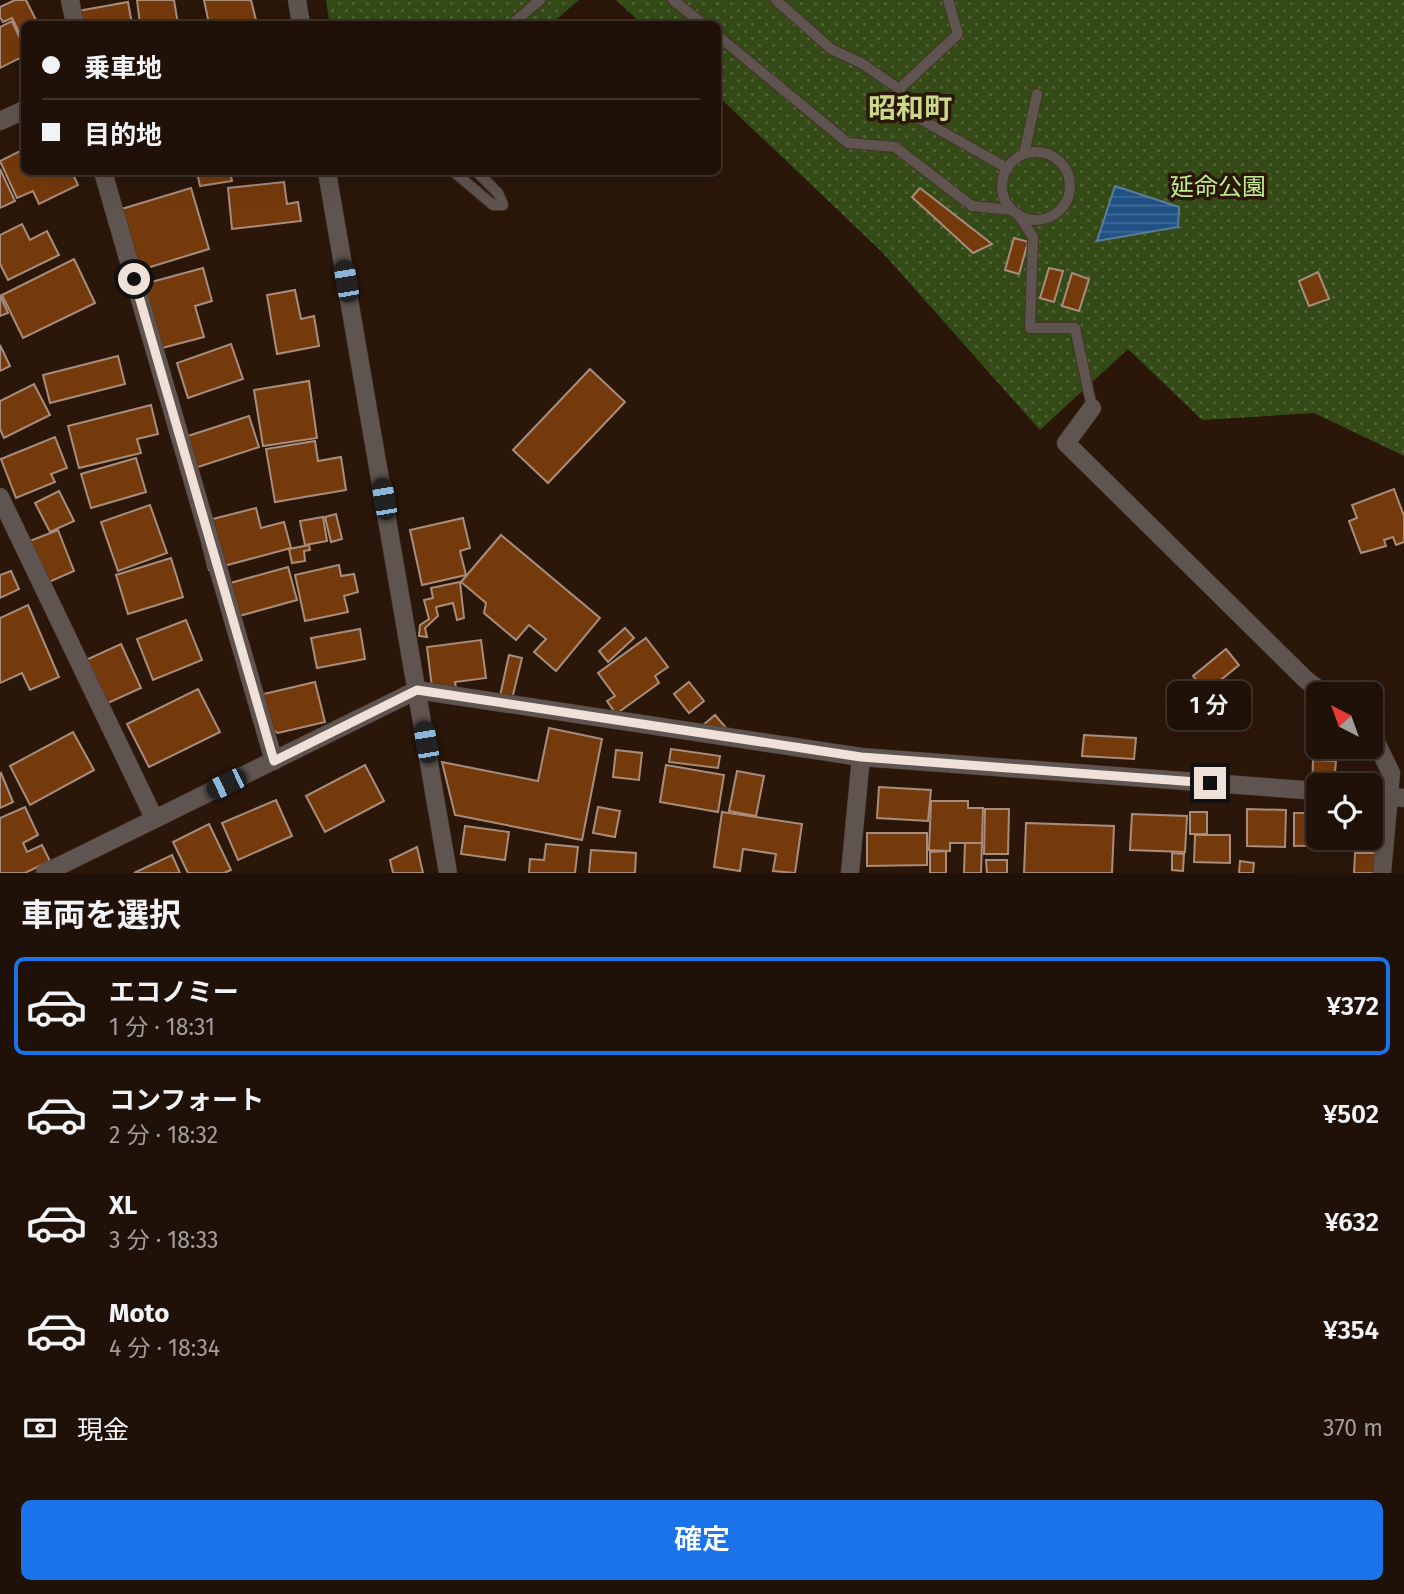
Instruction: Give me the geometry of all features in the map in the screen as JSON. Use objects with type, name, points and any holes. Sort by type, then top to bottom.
[{"type":"street","points":[[70,0],[74,21]]},
{"type":"street","points":[[297,0],[300,21]]},
{"type":"street","points":[[0,121],[21,111]]},
{"type":"street","points":[[104,175],[274,761]]},
{"type":"street","points":[[328,175],[448,873]]},
{"type":"street","points":[[1092,408],[1066,443],[1309,682]]},
{"type":"street","points":[[0,497],[154,818]]},
{"type":"street","points":[[45,873],[417,690],[861,757],[1306,790]]},
{"type":"street","points":[[850,873],[861,757]]},
{"type":"street","points":[[1382,873],[1391,774],[1383,757]]},
{"type":"lane","points":[[516,21],[540,0]]},
{"type":"lane","points":[[673,0],[699,21]]},
{"type":"lane","points":[[776,0],[831,49],[863,64],[899,89],[913,115],[1007,168]]},
{"type":"lane","points":[[899,89],[958,34],[948,0]]},
{"type":"lane","points":[[721,38],[848,142],[895,147],[972,206],[1015,212],[1032,219],[1054,214],[1068,197],[1069,186],[1068,175],[1055,158],[1035,152],[1024,154],[1007,168],[1002,190],[1015,212],[1033,237],[1030,328],[1075,328],[1092,408]]},
{"type":"lane","points":[[1024,154],[1037,94]]},
{"type":"lane","points":[[458,175],[493,205],[503,205],[498,193],[480,175]]},
{"type":"green space","points":[[326,0],[579,0],[554,21],[329,20]]},
{"type":"green space","name":"延命公園","points":[[616,0],[1404,0],[1404,456],[1314,413],[1202,420],[1128,349],[1040,430],[882,252],[721,99],[721,21],[639,21]]},
{"type":"water","points":[[1115,186],[1179,207],[1178,227],[1097,241]]},
{"type":"building","points":[[15,0],[26,0],[36,21],[21,21],[21,36],[12,18],[3,22],[0,7]]},
{"type":"building","points":[[137,0],[174,0],[178,21],[140,21]]},
{"type":"building","points":[[204,0],[251,0],[256,21],[208,21]]},
{"type":"building","points":[[128,2],[131,21],[74,21],[72,12]]},
{"type":"building","points":[[12,21],[21,40],[21,58],[0,68],[0,27]]},
{"type":"building","points":[[21,150],[21,175],[73,175],[78,185],[39,204],[33,191],[17,198],[0,161]]},
{"type":"building","points":[[0,169],[15,201],[0,208]]},
{"type":"building","points":[[198,175],[231,175],[232,181],[200,186]]},
{"type":"building","points":[[284,182],[287,204],[298,202],[301,221],[232,229],[228,188]]},
{"type":"building","points":[[191,188],[209,249],[134,272],[115,211]]},
{"type":"building","points":[[920,188],[992,244],[973,253],[912,197]]},
{"type":"building","points":[[22,224],[30,240],[47,231],[59,255],[8,280],[0,264],[0,235]]},
{"type":"building","points":[[1014,238],[1028,242],[1019,274],[1005,270]]},
{"type":"building","points":[[74,259],[95,303],[23,338],[2,295]]},
{"type":"building","points":[[203,268],[212,301],[195,306],[204,337],[162,348],[144,284]]},
{"type":"building","points":[[1049,268],[1063,271],[1054,302],[1040,298]]},
{"type":"building","points":[[1318,272],[1329,299],[1309,306],[1299,281]]},
{"type":"building","points":[[1072,273],[1089,279],[1079,311],[1062,306]]},
{"type":"building","points":[[295,290],[301,319],[314,316],[319,346],[277,354],[267,295]]},
{"type":"building","points":[[0,295],[8,313],[0,316]]},
{"type":"building","points":[[231,344],[243,379],[188,398],[177,363]]},
{"type":"building","points":[[0,345],[10,366],[0,371]]},
{"type":"building","points":[[118,356],[125,384],[50,403],[43,375]]},
{"type":"building","points":[[590,369],[625,402],[548,483],[513,450]]},
{"type":"building","points":[[309,381],[317,438],[263,446],[254,390]]},
{"type":"building","points":[[34,384],[50,415],[4,438],[0,429],[0,401]]},
{"type":"building","points":[[151,405],[158,434],[137,439],[141,453],[79,468],[68,426]]},
{"type":"building","points":[[249,416],[259,447],[195,468],[185,437]]},
{"type":"building","points":[[55,437],[67,468],[51,474],[55,482],[16,498],[1,459]]},
{"type":"building","points":[[315,441],[318,461],[341,457],[346,490],[275,502],[266,449]]},
{"type":"building","points":[[136,458],[146,492],[91,508],[81,474]]},
{"type":"building","points":[[1394,489],[1404,516],[1404,542],[1396,545],[1393,537],[1384,540],[1386,546],[1361,553],[1349,521],[1357,518],[1352,505]]},
{"type":"building","points":[[59,491],[74,521],[50,532],[35,503]]},
{"type":"building","points":[[150,505],[167,553],[118,571],[101,522]]},
{"type":"building","points":[[256,508],[261,528],[284,522],[291,548],[209,570],[197,523]]},
{"type":"building","points":[[336,514],[342,539],[331,542],[325,517]]},
{"type":"building","points":[[323,517],[327,541],[305,545],[300,521]]},
{"type":"building","points":[[463,518],[470,548],[460,551],[466,575],[422,585],[410,530]]},
{"type":"building","points":[[58,530],[74,571],[40,586],[22,544]]},
{"type":"building","points":[[501,535],[600,618],[556,671],[534,652],[546,639],[529,625],[516,640],[484,613],[486,603],[461,582]]},
{"type":"building","points":[[309,545],[310,550],[304,551],[305,561],[292,563],[289,549]]},
{"type":"building","points":[[171,558],[183,597],[128,614],[116,575]]},
{"type":"building","points":[[339,565],[341,576],[354,574],[358,592],[344,596],[348,612],[305,621],[295,575]]},
{"type":"building","points":[[288,567],[297,600],[232,618],[223,585]]},
{"type":"building","points":[[11,571],[19,589],[0,598],[0,575]]},
{"type":"building","points":[[460,582],[464,618],[457,620],[453,603],[436,607],[438,616],[425,628],[427,637],[419,636],[420,625],[429,619],[424,600],[433,598],[431,588]]},
{"type":"building","points":[[28,605],[59,677],[30,690],[22,673],[0,683],[0,618]]},
{"type":"building","points":[[186,620],[202,660],[153,680],[137,639]]},
{"type":"building","points":[[625,628],[634,638],[608,662],[599,651]]},
{"type":"building","points":[[360,629],[365,659],[317,668],[311,638]]},
{"type":"building","points":[[646,638],[668,667],[655,676],[659,683],[616,714],[607,701],[615,696],[598,673]]},
{"type":"building","points":[[481,640],[486,678],[455,682],[457,693],[433,696],[427,647]]},
{"type":"building","points":[[121,644],[141,688],[97,708],[77,664]]},
{"type":"building","points":[[1226,649],[1239,665],[1206,692],[1193,676]]},
{"type":"building","points":[[509,655],[522,658],[512,699],[500,696]]},
{"type":"building","points":[[315,682],[325,722],[278,733],[262,725],[255,696]]},
{"type":"building","points":[[689,682],[704,701],[689,713],[674,694]]},
{"type":"building","points":[[198,689],[220,732],[149,767],[127,724]]},
{"type":"building","points":[[715,715],[727,729],[703,725]]},
{"type":"building","points":[[549,728],[602,739],[582,840],[455,815],[442,762],[538,781]]},
{"type":"building","points":[[73,732],[94,770],[30,805],[10,766]]},
{"type":"building","points":[[1084,735],[1136,738],[1134,759],[1082,756]]},
{"type":"building","points":[[671,749],[720,756],[718,768],[669,762]]},
{"type":"building","points":[[616,750],[642,753],[639,780],[613,777]]},
{"type":"building","points":[[1313,760],[1336,761],[1335,773],[1313,773]]},
{"type":"building","points":[[365,765],[384,801],[325,832],[306,796]]},
{"type":"building","points":[[666,765],[724,775],[718,812],[660,802]]},
{"type":"building","points":[[737,771],[764,776],[756,816],[729,811]]},
{"type":"building","points":[[0,774],[13,802],[0,808]]},
{"type":"building","points":[[879,787],[931,790],[928,821],[877,818]]},
{"type":"building","points":[[276,800],[292,836],[238,860],[222,823]]},
{"type":"building","points":[[931,801],[968,801],[968,808],[983,808],[982,843],[950,843],[950,851],[929,850]]},
{"type":"building","points":[[25,807],[38,835],[23,843],[27,852],[42,845],[50,861],[25,873],[0,873],[0,818]]},
{"type":"building","points":[[598,807],[620,811],[615,837],[593,833]]},
{"type":"building","points":[[985,809],[1009,809],[1008,854],[984,854]]},
{"type":"building","points":[[1247,809],[1286,810],[1285,847],[1247,846]]},
{"type":"building","points":[[722,812],[802,824],[795,873],[773,871],[776,854],[743,849],[740,871],[714,867]]},
{"type":"building","points":[[1190,812],[1207,812],[1207,834],[1190,834]]},
{"type":"building","points":[[1294,813],[1306,813],[1306,846],[1294,846]]},
{"type":"building","points":[[1132,814],[1187,816],[1185,852],[1130,850]]},
{"type":"building","points":[[1026,823],[1114,826],[1112,873],[1024,873]]},
{"type":"building","points":[[209,824],[231,870],[224,873],[188,873],[173,842]]},
{"type":"building","points":[[465,826],[509,832],[505,860],[461,854]]},
{"type":"building","points":[[867,833],[927,833],[927,865],[867,866]]},
{"type":"building","points":[[1195,835],[1230,835],[1230,863],[1194,862]]},
{"type":"building","points":[[965,843],[982,843],[981,873],[964,873]]},
{"type":"building","points":[[546,844],[578,847],[575,873],[529,873],[530,859],[544,860]]},
{"type":"building","points":[[417,847],[423,873],[393,873],[390,860]]},
{"type":"building","points":[[591,850],[636,853],[635,873],[589,873]]},
{"type":"building","points":[[946,851],[946,873],[930,873],[930,852]]},
{"type":"building","points":[[1172,853],[1184,854],[1183,871],[1172,870]]},
{"type":"building","points":[[1355,853],[1385,853],[1386,873],[1354,873]]},
{"type":"building","points":[[172,855],[180,873],[134,873]]},
{"type":"building","points":[[986,860],[1007,860],[1007,873],[987,873]]},
{"type":"building","points":[[1240,861],[1254,863],[1253,873],[1239,873]]},
{"type":"district","name":"昭和町","points":[[910,108]]},
{"type":"route","points":[[134,279],[274,761],[417,690],[861,757],[1210,783]]}]
